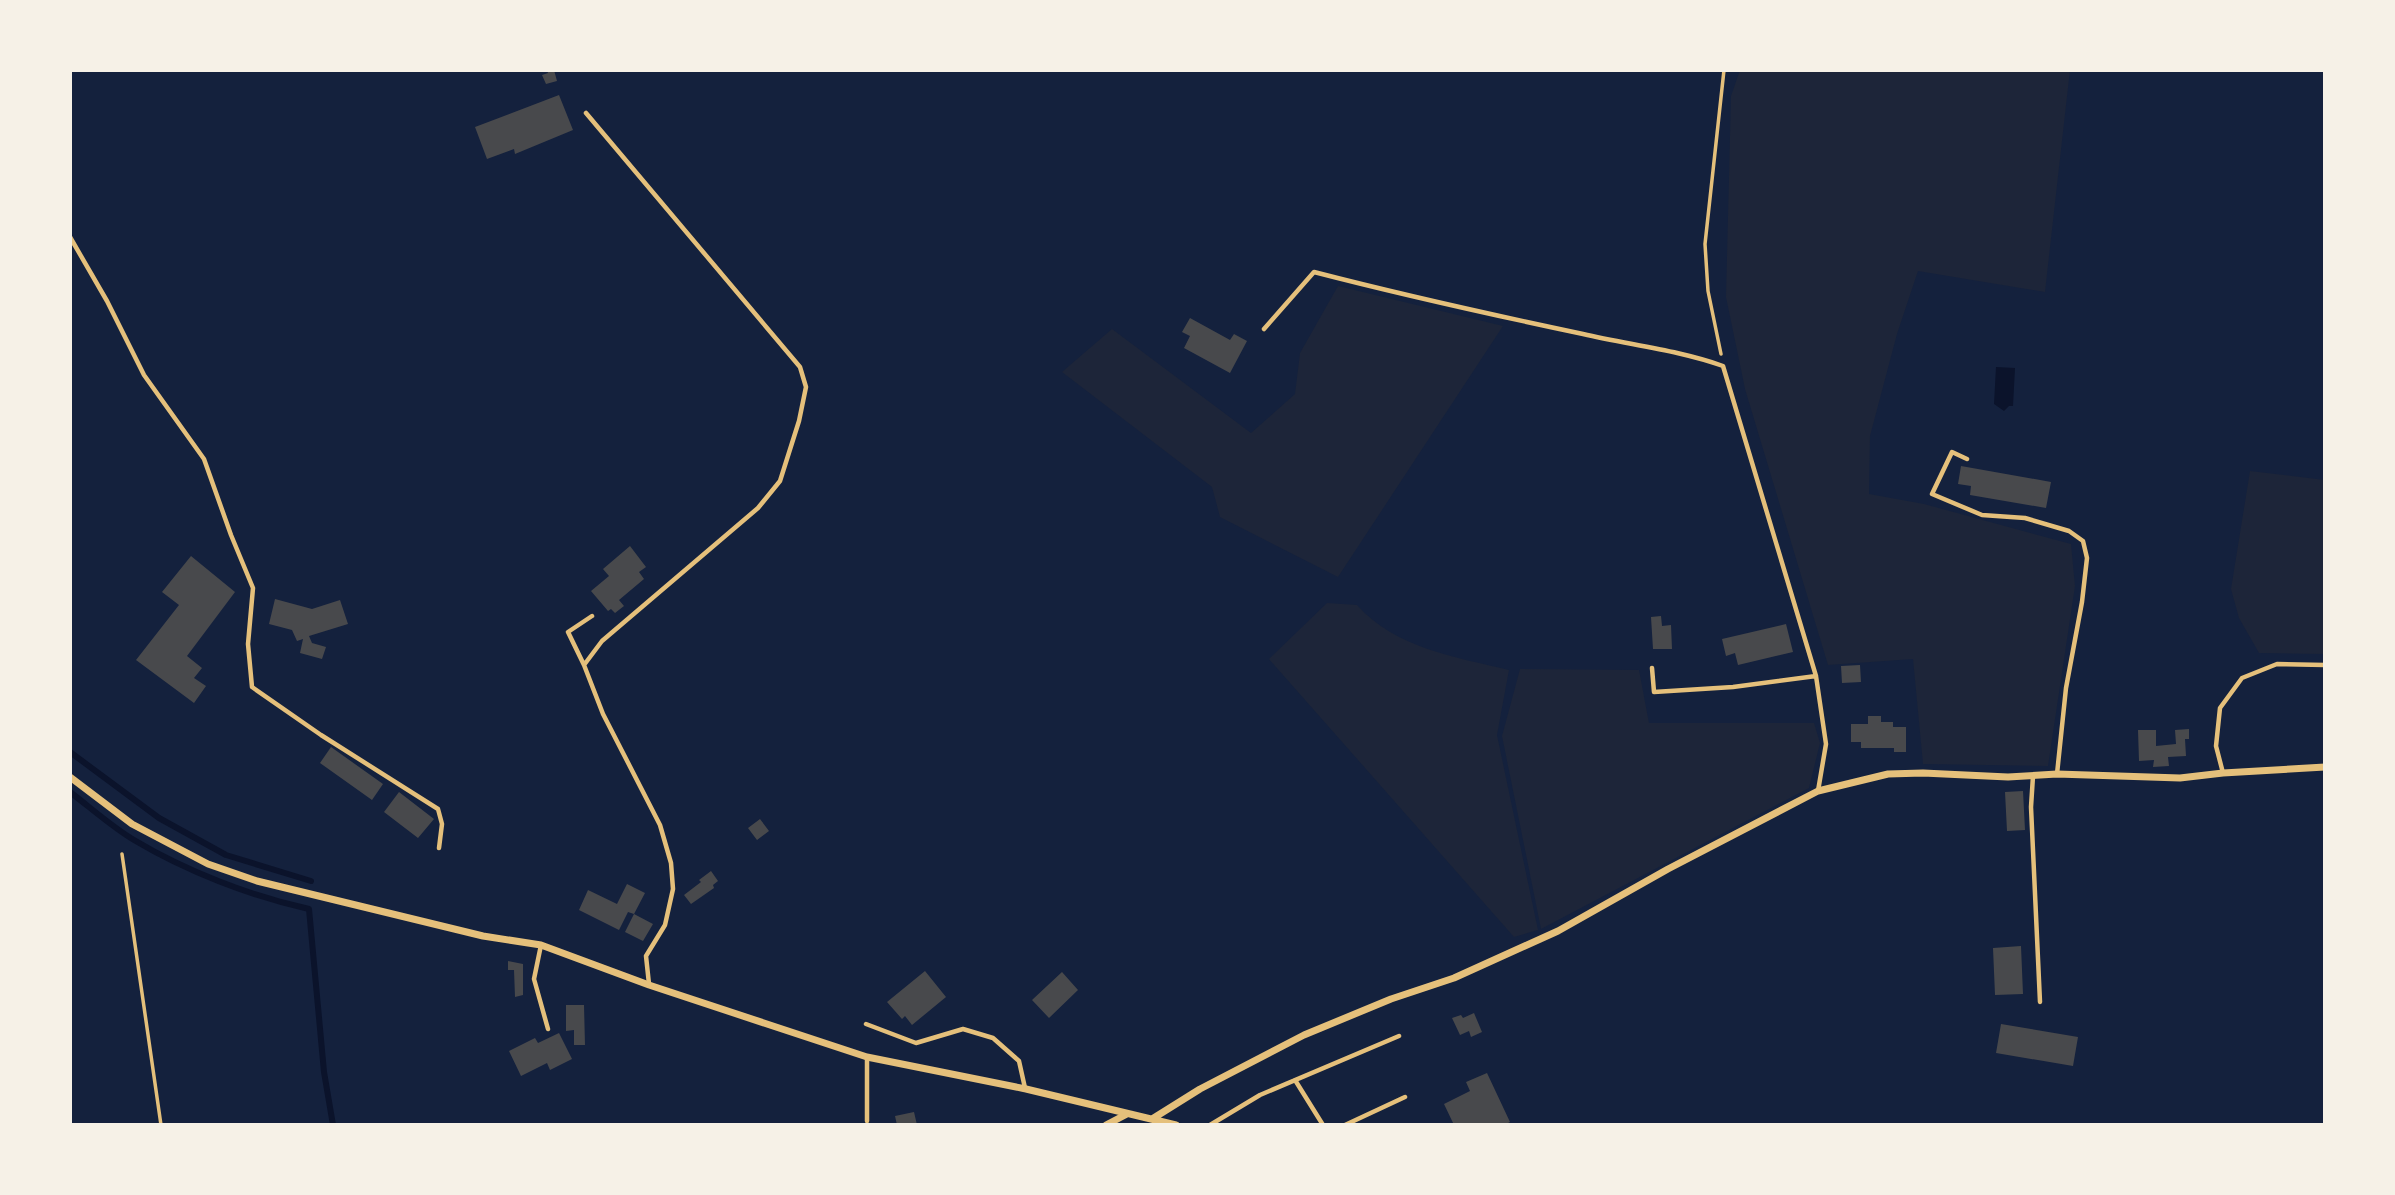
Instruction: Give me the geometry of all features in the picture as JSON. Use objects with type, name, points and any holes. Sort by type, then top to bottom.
[{"type":"street","points":[[1152,1119],[1200,1089],[1304,1035],[1391,999],[1476,969],[1558,931],[1818,790],[1888,774],[2008,777],[2057,774],[2180,778],[2325,767]]},
{"type":"street","points":[[70,777],[132,824],[208,864],[257,881],[483,936],[541,945],[649,985],[867,1057],[1026,1089],[1176,1125]]},
{"type":"street","points":[[1106,1125],[1128,1114]]},
{"type":"lane","points":[[584,665],[602,641],[758,508],[780,481],[799,421],[806,387],[800,367],[586,113]]},
{"type":"lane","points":[[70,237],[107,301],[144,375],[204,459],[230,535],[253,588],[248,644],[252,687],[321,735],[438,809],[442,824],[439,848]]},
{"type":"lane","points":[[1264,328],[1314,272],[1399,294],[1693,355],[1723,366],[1816,676],[1826,744],[1818,790]]},
{"type":"lane","points":[[1967,459],[1952,452],[1932,494],[1982,515],[2025,518],[2069,531],[2082,541],[2087,558],[2082,603],[2066,688],[2057,774]]},
{"type":"lane","points":[[592,616],[568,632],[603,714],[660,825],[671,863],[673,889],[665,925],[646,956],[649,985]]},
{"type":"lane","points":[[2223,773],[2216,746],[2220,709],[2242,678],[2277,664],[2325,665]]},
{"type":"lane","points":[[1652,668],[1654,692],[1733,687],[1816,676]]},
{"type":"lane","points":[[2033,775],[2031,807],[2040,1002]]},
{"type":"lane","points":[[541,945],[534,979],[548,1029]]},
{"type":"lane","points":[[866,1024],[916,1043],[963,1029],[993,1038],[1018,1060],[1026,1089]]},
{"type":"lane","points":[[1210,1125],[1260,1095],[1399,1036]]},
{"type":"lane","points":[[867,1057],[867,1121]]},
{"type":"lane","points":[[1295,1080],[1323,1125]]},
{"type":"lane","points":[[1345,1125],[1405,1097]]},
{"type":"path","points":[[1723,366],[1708,291],[1705,244],[1724,70]]},
{"type":"path","points":[[122,854],[161,1125]]},
{"type":"shaded area","points":[[1740,70],[2070,70],[2045,292],[1918,271],[1897,334],[1870,436],[1869,494],[1924,504],[2071,544],[2075,586],[2048,766],[1923,764],[1913,659],[1828,665],[1745,389],[1726,297],[1731,96]]},
{"type":"shaded area","points":[[1338,286],[1503,326],[1338,577],[1220,517],[1212,487],[1062,372],[1112,329],[1251,433],[1295,394],[1300,353]]},
{"type":"shaded area","points":[[1996,367],[2015,368],[2013,406],[2004,411],[1994,404]]},
{"type":"shaded area","points":[[2250,471],[2325,480],[2325,654],[2259,653],[2239,618],[2231,589]]},
{"type":"shaded area","points":[[1327,603],[1357,605],[1372,620],[1389,631],[1427,649],[1509,670],[1497,735],[1538,930],[1514,937],[1269,659]]},
{"type":"shaded area","points":[[1520,669],[1639,670],[1649,723],[1814,723],[1820,743],[1809,788],[1541,929],[1502,736]]},
{"type":"building","points":[[547,70],[554,70],[557,81],[546,84],[542,75],[548,73]]},
{"type":"building","points":[[559,95],[573,130],[515,154],[514,149],[487,159],[475,127]]},
{"type":"building","points":[[1190,318],[1230,340],[1234,334],[1247,341],[1230,373],[1184,348],[1190,336],[1182,332]]},
{"type":"building","points":[[1961,466],[2051,482],[2046,508],[1970,495],[1971,486],[1958,484]]},
{"type":"building","points":[[630,546],[646,567],[639,572],[644,579],[619,600],[624,606],[615,613],[611,609],[608,611],[591,591],[609,576],[603,569]]},
{"type":"building","points":[[191,556],[235,592],[187,656],[202,668],[194,678],[206,686],[194,703],[136,660],[179,605],[162,592]]},
{"type":"building","points":[[275,599],[312,609],[340,600],[348,624],[309,636],[312,643],[326,647],[322,659],[300,653],[303,639],[297,641],[292,630],[269,624]]},
{"type":"building","points":[[1661,616],[1662,626],[1671,625],[1672,649],[1653,649],[1651,617]]},
{"type":"building","points":[[1786,624],[1793,652],[1738,665],[1735,653],[1726,656],[1722,639]]},
{"type":"building","points":[[1860,665],[1861,682],[1842,683],[1841,666]]},
{"type":"building","points":[[1868,716],[1881,716],[1881,722],[1893,722],[1893,727],[1906,727],[1906,752],[1894,752],[1894,748],[1861,748],[1861,742],[1851,742],[1851,724],[1868,724]]},
{"type":"building","points":[[2189,729],[2189,739],[2185,739],[2186,756],[2168,757],[2169,766],[2153,767],[2154,760],[2139,761],[2138,730],[2156,730],[2156,746],[2176,744],[2175,730]]},
{"type":"building","points":[[331,747],[383,784],[372,800],[320,763]]},
{"type":"building","points":[[2023,791],[2025,830],[2007,831],[2005,792]]},
{"type":"building","points":[[399,792],[434,819],[418,838],[384,812]]},
{"type":"building","points":[[760,819],[769,831],[757,840],[748,828]]},
{"type":"building","points":[[711,871],[718,881],[713,885],[714,888],[691,904],[684,895]]},
{"type":"building","points":[[627,884],[645,893],[634,914],[628,912],[619,930],[579,910],[588,890],[617,904]]},
{"type":"building","points":[[634,914],[653,924],[643,941],[625,932]]},
{"type":"building","points":[[2021,946],[2023,994],[1995,995],[1993,948]]},
{"type":"building","points":[[508,961],[523,964],[523,995],[515,997],[514,970],[508,970]]},
{"type":"building","points":[[925,971],[946,997],[912,1025],[905,1016],[902,1019],[887,1002]]},
{"type":"building","points":[[1062,972],[1078,990],[1049,1018],[1032,1000]]},
{"type":"building","points":[[566,1005],[584,1005],[585,1045],[574,1045],[574,1030],[566,1031]]},
{"type":"building","points":[[1474,1013],[1482,1032],[1471,1037],[1469,1031],[1460,1035],[1452,1018],[1461,1015],[1463,1018]]},
{"type":"building","points":[[2001,1024],[2078,1037],[2073,1066],[1996,1053]]},
{"type":"building","points":[[559,1033],[572,1059],[550,1070],[547,1063],[521,1076],[509,1051],[535,1038],[538,1043]]},
{"type":"building","points":[[1487,1073],[1510,1122],[1504,1125],[1454,1125],[1444,1104],[1470,1091],[1466,1082]]},
{"type":"building","points":[[914,1112],[917,1125],[897,1125],[895,1116]]},
{"type":"waterway","points":[[70,752],[159,818],[226,855],[311,881]]},
{"type":"waterway","points":[[70,792],[126,835],[175,862],[241,890],[309,909],[324,1072],[333,1125]]}]
